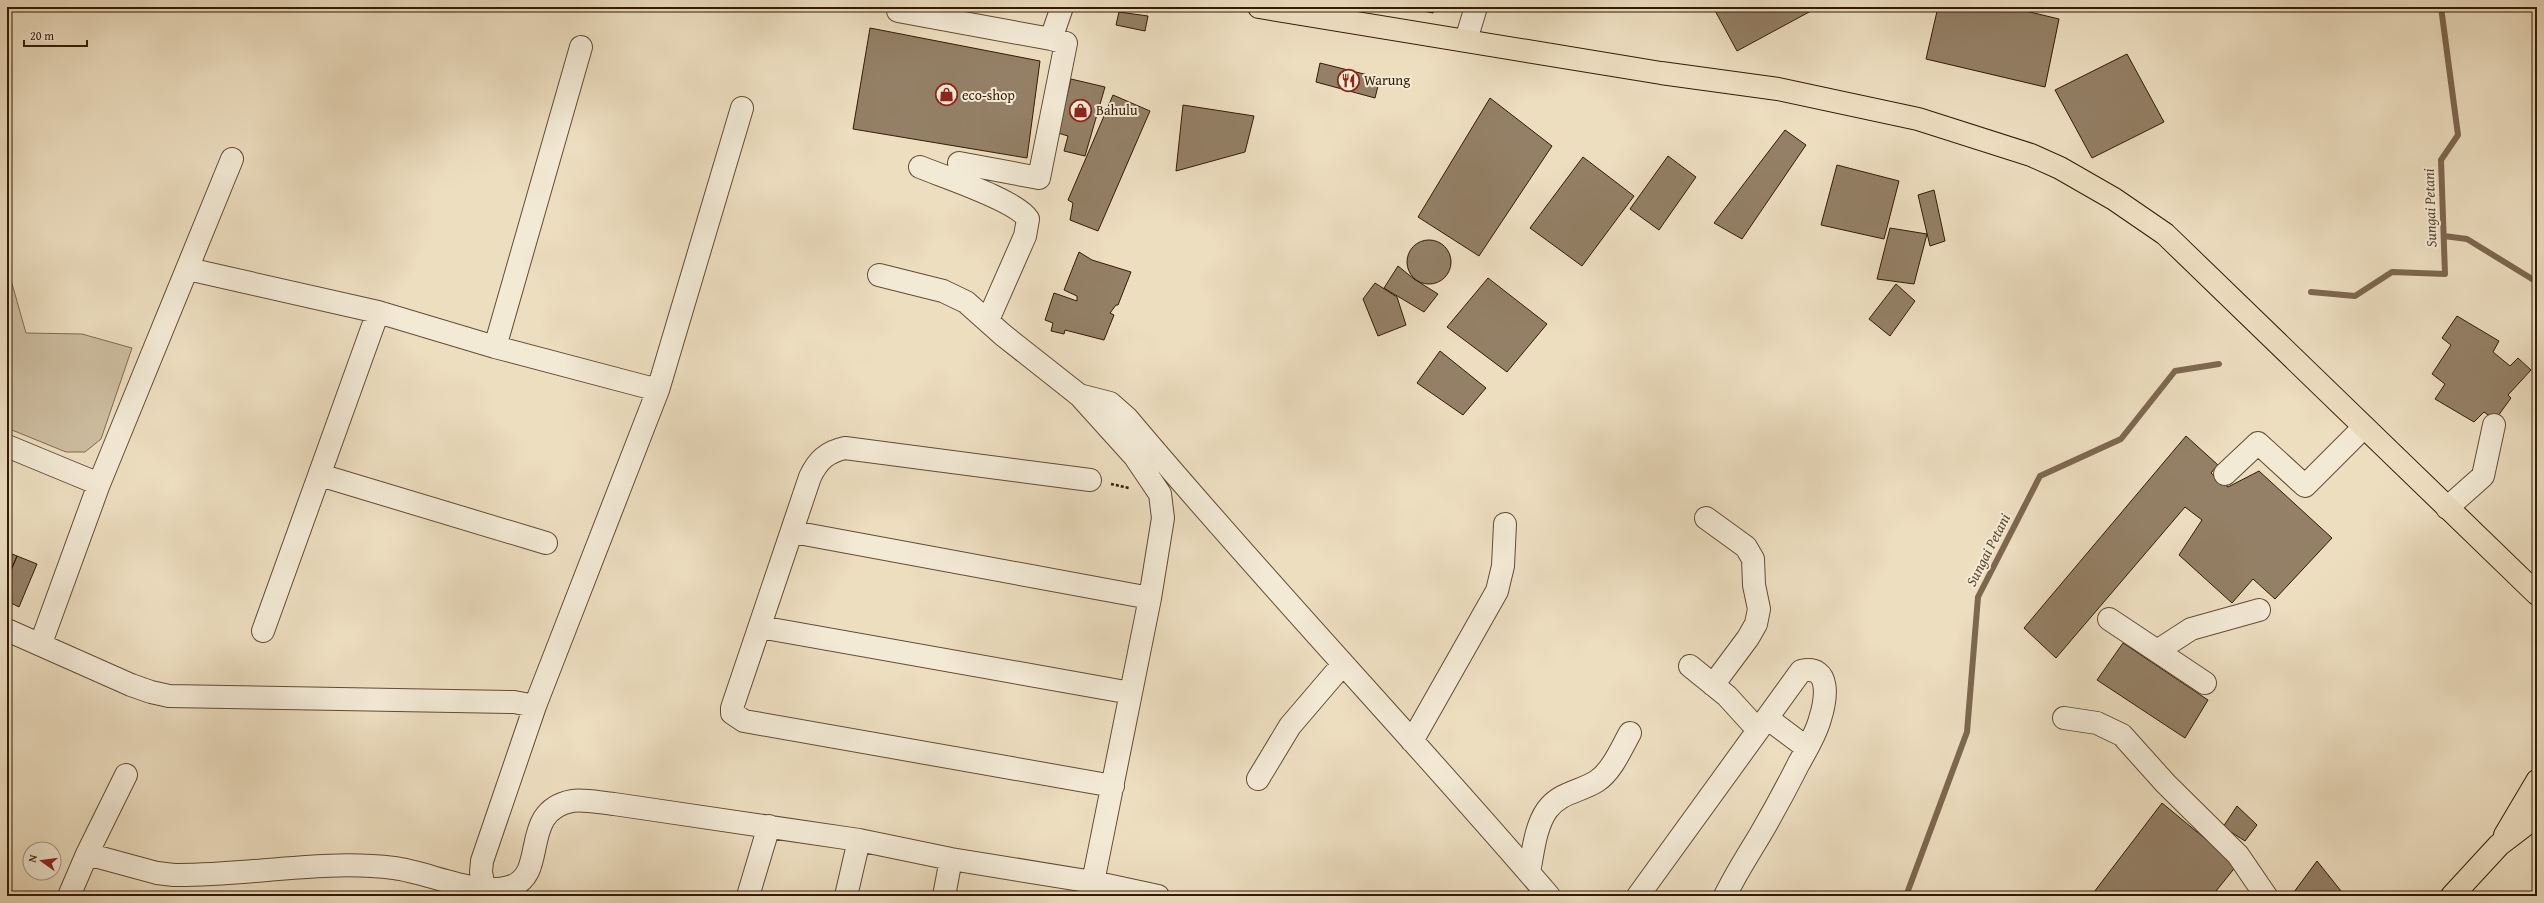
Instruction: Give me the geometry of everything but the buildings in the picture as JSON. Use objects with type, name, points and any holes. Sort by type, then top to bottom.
[{"type":"main road","points":[[1259,7],[1661,73],[1778,89],[1918,119],[2032,155],[2114,199],[2165,234],[2537,594]]},
{"type":"main road","points":[[2499,845],[2537,781]]},
{"type":"main road","points":[[2452,896],[2499,845],[2537,816]]},
{"type":"street","points":[[898,7],[898,11],[1066,43],[1039,178],[959,163]]},
{"type":"street","points":[[1051,39],[1062,7]]},
{"type":"street","points":[[1466,40],[1476,7]]},
{"type":"street","points":[[495,347],[581,47]]},
{"type":"street","points":[[484,888],[481,872],[482,861],[535,706],[658,390],[742,108]]},
{"type":"street","points":[[41,643],[99,484],[232,159]]},
{"type":"street","points":[[920,167],[999,199],[1024,212],[1028,219],[1025,236],[988,320]]},
{"type":"street","points":[[188,269],[378,312],[495,347],[658,390]]},
{"type":"street","points":[[879,275],[952,294],[988,320],[1003,335],[1079,395],[1135,457],[1160,494],[1163,518],[1150,598],[1093,882]]},
{"type":"street","points":[[263,631],[378,312]]},
{"type":"street","points":[[1079,395],[1110,403],[1127,418],[1268,581],[1549,896]]},
{"type":"street","points":[[2448,508],[2483,476],[2494,426]]},
{"type":"street","points":[[2225,474],[2258,443],[2305,486],[2364,427]]},
{"type":"street","points":[[7,446],[99,484]]},
{"type":"street","points":[[1090,480],[845,448],[830,451],[815,467],[733,701],[732,713],[744,721],[1113,786]]},
{"type":"street","points":[[320,475],[546,542]]},
{"type":"street","points":[[1706,518],[1746,547],[1753,559],[1754,585],[1759,609],[1756,624],[1748,638],[1713,685]]},
{"type":"street","points":[[1412,741],[1497,591],[1503,566],[1505,524]]},
{"type":"street","points":[[793,532],[1150,598]]},
{"type":"street","points":[[2157,651],[2191,629],[2259,610]]},
{"type":"street","points":[[2109,619],[2205,683]]},
{"type":"street","points":[[760,627],[1131,693]]},
{"type":"street","points":[[7,630],[41,643],[131,685],[169,696],[514,702],[535,706]]},
{"type":"street","points":[[1258,779],[1290,726],[1343,664]]},
{"type":"street","points":[[1690,666],[1762,724],[1807,748]]},
{"type":"street","points":[[1638,896],[1801,671],[1810,669],[1818,671],[1823,678],[1824,703],[1821,718],[1807,748],[1725,896]]},
{"type":"street","points":[[2064,718],[2097,723],[2122,735],[2166,784],[2238,855],[2266,896]]},
{"type":"street","points":[[1529,872],[1539,828],[1546,811],[1555,802],[1567,794],[1597,781],[1607,772],[1630,733]]},
{"type":"street","points":[[69,896],[87,854],[126,775]]},
{"type":"street","points":[[87,854],[157,873],[174,875],[370,865],[409,870],[484,888],[501,890],[514,886],[522,879],[530,866],[544,817],[550,809],[573,801],[614,804],[859,840],[951,859],[1093,882],[1158,896]]},
{"type":"street","points":[[748,896],[769,826]]},
{"type":"street","points":[[846,896],[859,840]]},
{"type":"street","points":[[944,896],[951,859]]},
{"type":"path","points":[[1090,480],[1160,494]]},
{"type":"shaded area","points":[[7,266],[26,333],[82,334],[132,348],[101,439],[85,452],[66,452],[7,428]]},
{"type":"waterway","name":"Sungai Petani","points":[[2311,292],[2355,296],[2392,272],[2445,274],[2441,160],[2458,135],[2441,7]]},
{"type":"waterway","points":[[2444,236],[2467,239],[2537,282]]},
{"type":"waterway","name":"Sungai Petani","points":[[1906,896],[1967,732],[1978,597],[2040,476],[2121,439],[2175,371],[2219,364]]},
{"type":"place","name":"Warung","points":[[1348,80]]},
{"type":"place","name":"eco-shop","points":[[947,95]]},
{"type":"place","name":"Bahulu","points":[[1081,110]]}]
